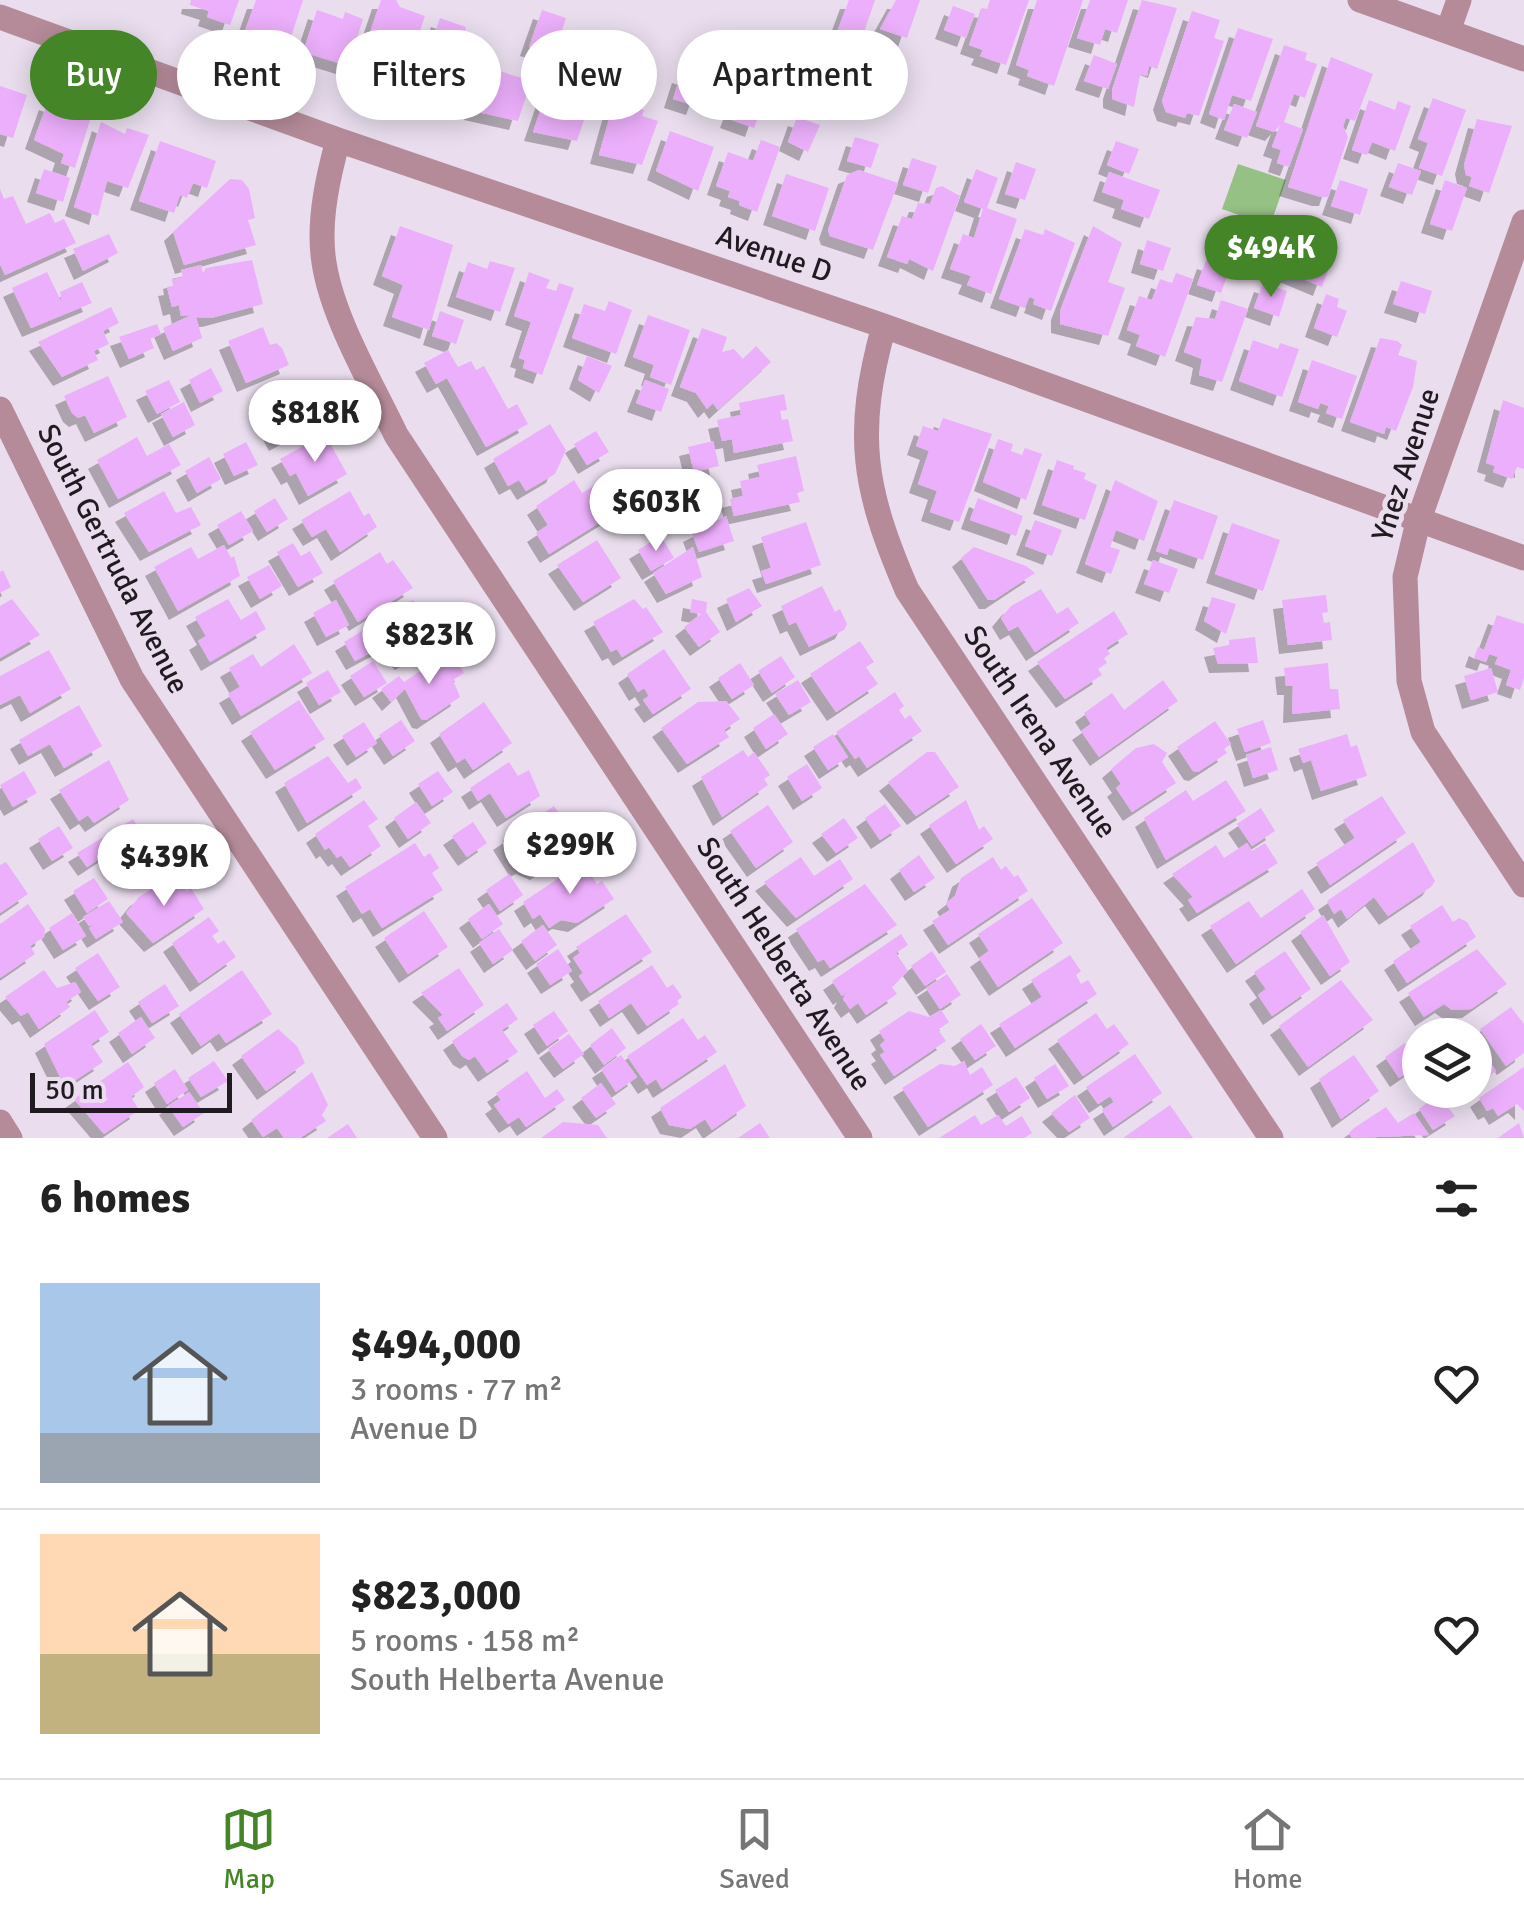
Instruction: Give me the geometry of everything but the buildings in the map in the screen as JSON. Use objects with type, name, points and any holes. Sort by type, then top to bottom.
[{"type":"street","points":[[1360,0],[1524,59]]},
{"type":"street","points":[[1448,31],[1459,0]]},
{"type":"street","name":"Avenue D","points":[[0,18],[338,140],[884,326],[1524,558]]},
{"type":"street","name":"South Helberta Avenue","points":[[338,140],[326,183],[323,256],[344,326],[396,435],[860,1138]]},
{"type":"street","name":"Ynez Avenue","points":[[1524,222],[1418,522],[1405,577],[1408,681],[1424,732],[1524,885]]},
{"type":"street","name":"South Irena Avenue","points":[[884,326],[868,386],[864,452],[879,526],[907,590],[1272,1138]]},
{"type":"street","name":"South Gertruda Avenue","points":[[0,409],[132,680],[436,1138]]},
{"type":"street","points":[[0,1122],[10,1138]]},
{"type":"green space","points":[[1238,164],[1286,180],[1270,226],[1222,209]]}]
